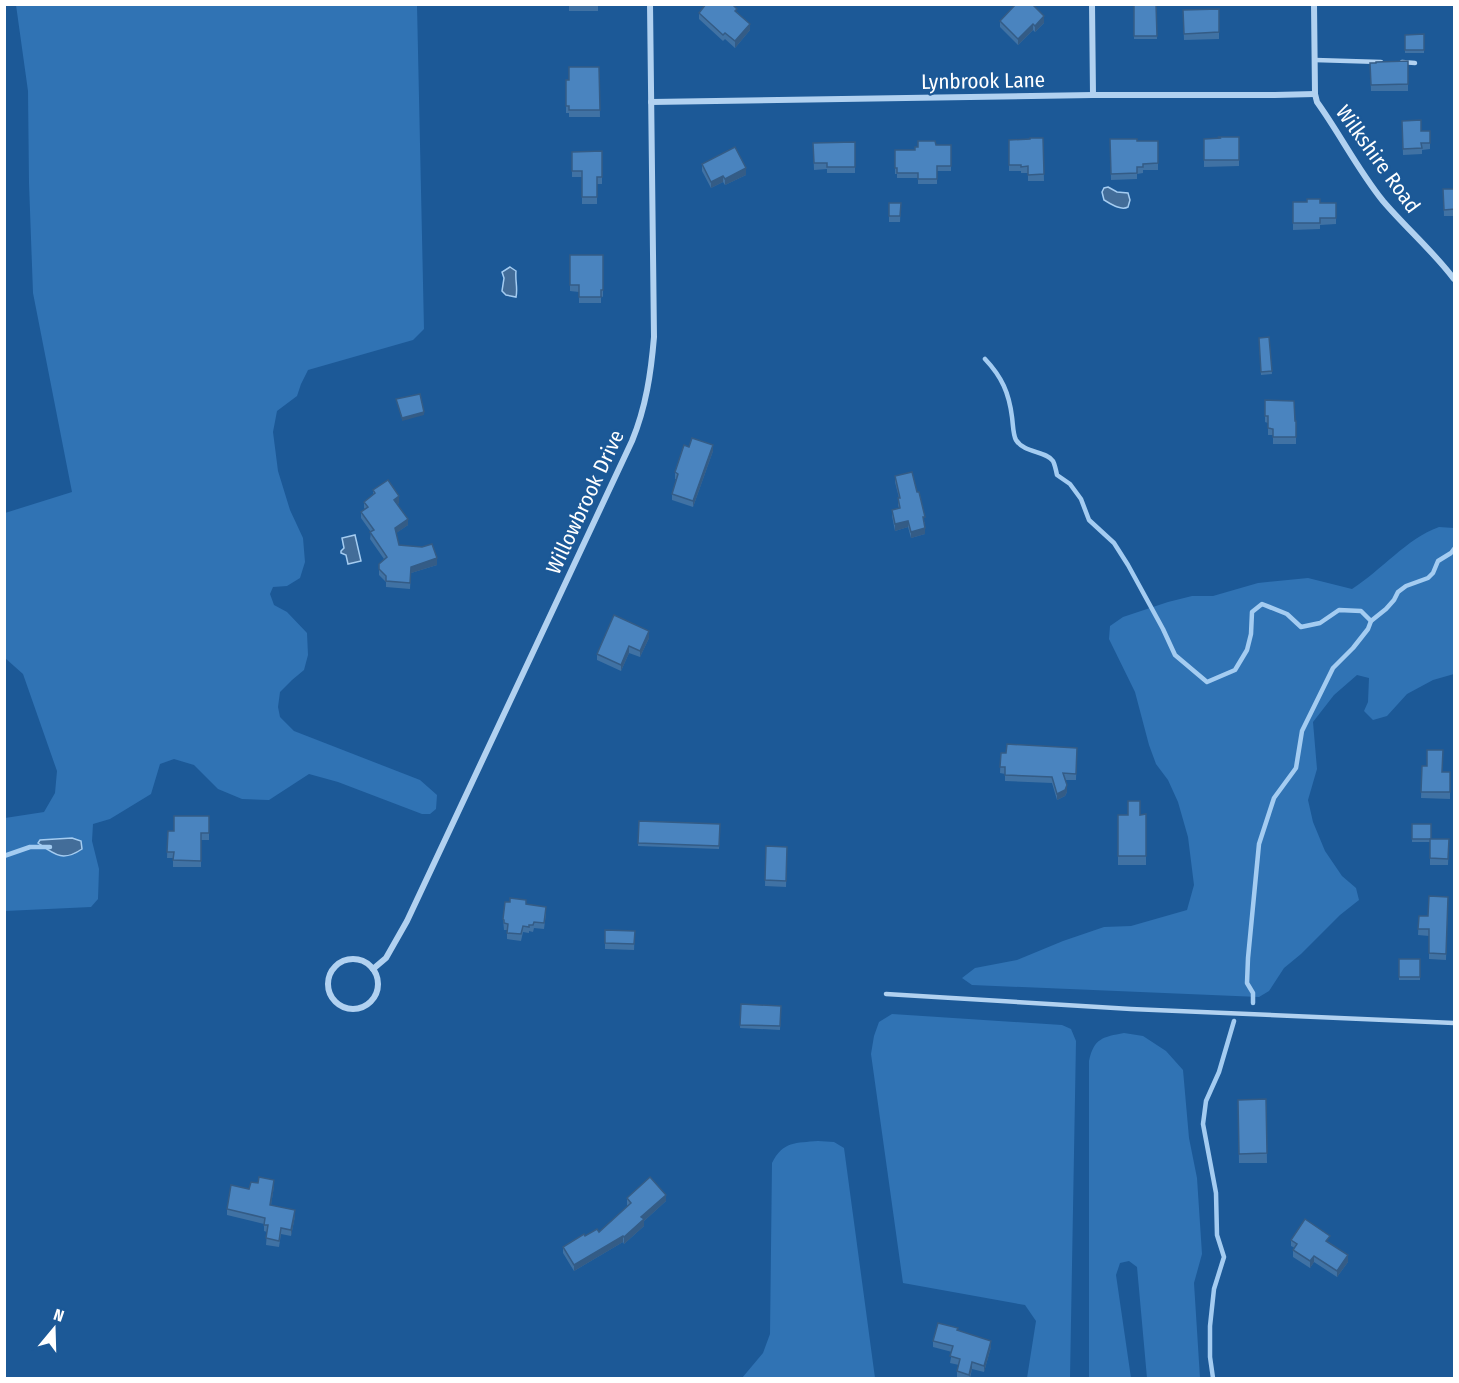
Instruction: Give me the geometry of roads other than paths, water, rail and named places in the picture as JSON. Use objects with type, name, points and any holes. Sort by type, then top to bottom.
[{"type":"street","name":"Willowbrook Drive","points":[[373,969],[386,958],[407,921],[550,619],[641,417],[650,376],[654,337],[650,4]]},
{"type":"street","points":[[1092,4],[1093,95]]},
{"type":"street","name":"Wilkshire Road","points":[[1314,4],[1317,102],[1382,200],[1455,279]]},
{"type":"street","name":"Lynbrook Lane","points":[[651,102],[1315,94]]},
{"type":"street","points":[[354,959],[363,961],[373,969],[378,981],[378,989],[375,997],[369,1003],[362,1008],[353,1009],[344,1008],[336,1003],[328,988],[328,979],[338,964],[354,959]]},
{"type":"lane","points":[[1315,60],[1415,63]]},
{"type":"lane","points":[[886,994],[1131,1009],[1455,1023]]},
{"type":"waterway","points":[[985,359],[996,372],[1007,393],[1016,440],[1024,447],[1045,455],[1053,461],[1057,475],[1070,484],[1081,499],[1089,520],[1114,543],[1128,565],[1175,655],[1207,682],[1235,670],[1247,650],[1251,634],[1252,612],[1262,604],[1287,614],[1301,627],[1320,623],[1339,610],[1361,611],[1371,621]]},
{"type":"waterway","points":[[1253,1003],[1253,993],[1247,983],[1259,844],[1274,798],[1296,768],[1302,731],[1333,668],[1353,648],[1368,629],[1371,621],[1386,609],[1398,592],[1406,586],[1428,578],[1438,561],[1454,549]]},
{"type":"waterway","points":[[4,856],[30,847],[50,847]]},
{"type":"waterway","points":[[1213,1378],[1210,1326],[1214,1289],[1224,1257],[1217,1235],[1216,1193],[1203,1124],[1206,1101],[1219,1072],[1234,1021]]}]
